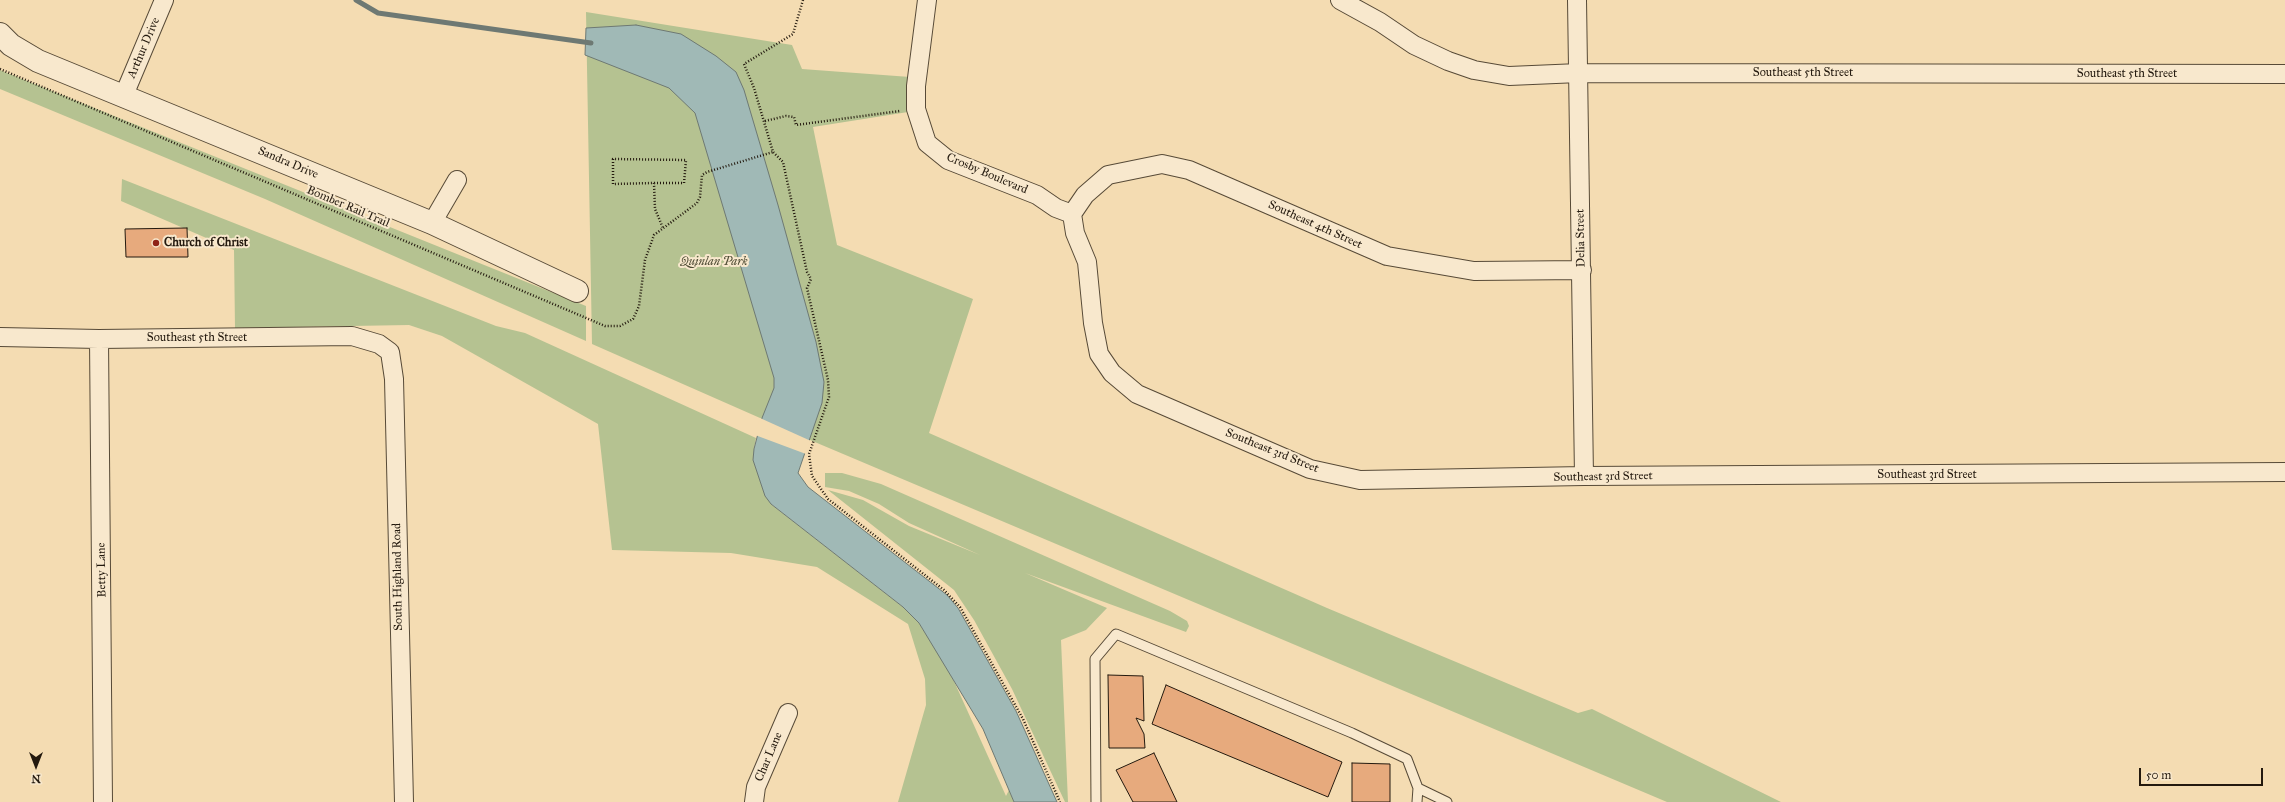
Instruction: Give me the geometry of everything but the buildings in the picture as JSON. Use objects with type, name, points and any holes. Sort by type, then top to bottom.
[{"type":"street","name":"Arthur Drive","points":[[124,95],[164,0]]},
{"type":"street","name":"Crosby Boulevard","points":[[927,0],[916,86],[916,109],[927,143],[948,160],[1037,195],[1056,208],[1072,214]]},
{"type":"street","name":"Southeast 5th Street","points":[[1340,0],[1380,22],[1414,45],[1448,61],[1474,70],[1509,76],[1579,73],[2285,74]]},
{"type":"street","name":"Delia Street","points":[[1577,0],[1584,476]]},
{"type":"street","name":"Sandra Drive","points":[[0,34],[11,45],[38,61],[124,95],[432,223],[577,291]]},
{"type":"street","name":"Southeast 4th Street","points":[[1072,214],[1085,195],[1108,176],[1162,164],[1189,170],[1388,256],[1474,271],[1582,270]]},
{"type":"street","points":[[432,223],[457,180]]},
{"type":"street","name":"Southeast 3rd Street","points":[[1072,214],[1076,233],[1087,262],[1093,323],[1099,354],[1112,373],[1137,394],[1310,469],[1360,480],[1584,476],[2285,472]]},
{"type":"street","name":"Southeast 5th Street","points":[[0,337],[100,339],[352,336],[378,344],[390,352]]},
{"type":"street","name":"Betty Lane","points":[[100,339],[103,802]]},
{"type":"street","name":"South Highland Road","points":[[390,352],[394,379],[404,802]]},
{"type":"street","name":"Char Lane","points":[[754,802],[756,787],[788,713]]},
{"type":"lane","points":[[1096,802],[1095,658],[1116,634],[1352,733],[1407,759],[1418,788],[1418,802]]},
{"type":"lane","points":[[1418,788],[1447,802]]},
{"type":"path","points":[[803,0],[793,34],[744,64],[765,121],[773,152],[783,162],[807,272],[810,279],[807,288],[828,380],[829,397],[809,454],[808,461],[812,476],[828,499],[944,590],[960,607],[1023,719],[1060,802]]},
{"type":"path","name":"Bomber Rail Trail","points":[[0,69],[605,326],[620,326],[633,319],[639,306],[645,260],[654,235],[697,203],[700,197],[702,175],[707,172],[773,152]]},
{"type":"path","points":[[765,121],[786,116],[794,116],[796,125],[916,109]]},
{"type":"path","points":[[613,159],[686,160],[684,183],[654,183],[613,184],[613,159]]},
{"type":"path","points":[[654,183],[655,210],[663,228]]},
{"type":"green space","name":"Quinlan Park","points":[[586,12],[792,45],[802,69],[910,77],[908,112],[813,127],[837,245],[973,299],[929,433],[1327,608],[1578,713],[1592,709],[1781,802],[1667,802],[810,440],[592,344]]},
{"type":"green space","points":[[0,70],[586,306],[586,341],[265,199],[0,89]]},
{"type":"green space","points":[[122,179],[496,326],[525,333],[756,438],[754,449],[771,504],[903,607],[919,623],[948,668],[1006,796],[1009,790],[1014,802],[898,802],[926,705],[925,679],[908,624],[817,567],[731,553],[612,550],[598,424],[442,336],[409,325],[235,328],[234,250],[121,201]]},
{"type":"green space","points":[[825,473],[842,473],[881,484],[1170,611],[1187,621],[1189,626],[1186,632],[1025,573],[1107,608],[1086,630],[1061,640],[1068,802],[1065,802],[1012,689],[974,620],[954,590],[828,490],[863,500],[909,526],[980,555],[909,523],[879,504],[849,491],[825,487]]},
{"type":"water","points":[[636,25],[681,34],[716,56],[736,72],[744,90],[816,342],[824,382],[822,403],[798,473],[808,487],[947,595],[958,608],[1016,711],[1057,802],[1014,802],[983,729],[919,623],[903,607],[771,504],[765,496],[753,460],[754,449],[762,418],[774,388],[774,378],[695,113],[669,88],[585,55],[586,28]]},
{"type":"pier","points":[[760,418],[811,441],[806,454],[755,435]]},
{"type":"waterway","points":[[356,0],[378,13],[591,43]]},
{"type":"place","name":"Church of Christ","points":[[156,243]]}]
